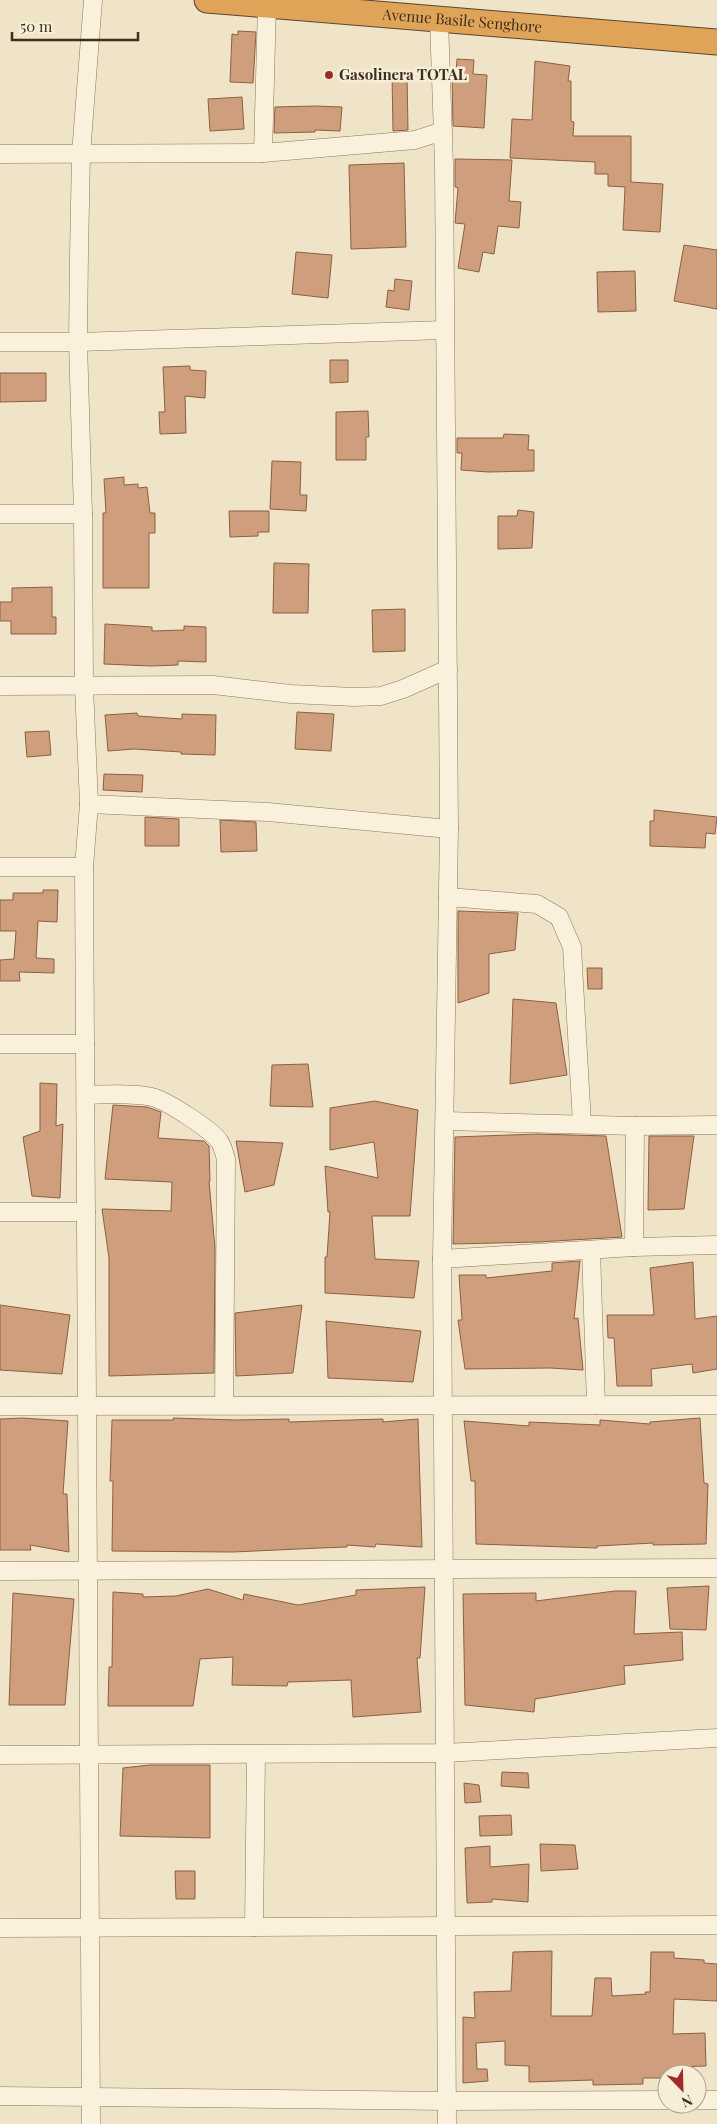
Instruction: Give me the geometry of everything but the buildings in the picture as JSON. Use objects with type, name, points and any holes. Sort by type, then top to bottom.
[{"type":"highway","name":"Avenue Basile Senghore","points":[[207,0],[717,42]]},
{"type":"highway","points":[[346,0],[369,14]]},
{"type":"street","points":[[91,2124],[84,867],[89,804],[84,686],[83,514],[78,342],[81,154],[93,0]]},
{"type":"street","points":[[264,154],[267,5]]},
{"type":"street","points":[[439,20],[442,131],[449,829],[446,1121],[442,1259],[447,2124]]},
{"type":"street","points":[[0,154],[264,154],[415,140],[442,131]]},
{"type":"street","points":[[0,342],[78,342],[444,330]]},
{"type":"street","points":[[0,514],[83,514]]},
{"type":"street","points":[[0,686],[213,686],[291,694],[354,697],[381,696],[403,689],[448,669]]},
{"type":"street","points":[[89,804],[268,812],[449,829]]},
{"type":"street","points":[[0,867],[84,867]]},
{"type":"street","points":[[448,897],[537,904],[559,917],[572,947],[582,1124]]},
{"type":"street","points":[[0,1044],[85,1044]]},
{"type":"street","points":[[86,1095],[107,1094],[154,1097],[171,1105],[214,1135],[220,1142],[226,1159],[224,1406]]},
{"type":"street","points":[[446,1121],[635,1126],[717,1125]]},
{"type":"street","points":[[634,1247],[635,1126]]},
{"type":"street","points":[[0,1212],[86,1212]]},
{"type":"street","points":[[442,1259],[634,1247],[717,1245]]},
{"type":"street","points":[[590,1250],[596,1405]]},
{"type":"street","points":[[0,1406],[717,1405]]},
{"type":"street","points":[[0,1571],[717,1568]]},
{"type":"street","points":[[0,1755],[445,1753],[717,1738]]},
{"type":"street","points":[[254,1927],[256,1754]]},
{"type":"street","points":[[0,1928],[717,1925]]},
{"type":"street","points":[[0,2096],[447,2101],[657,2100]]},
{"type":"place","name":"Gasolinera TOTAL","points":[[329,75]]}]
